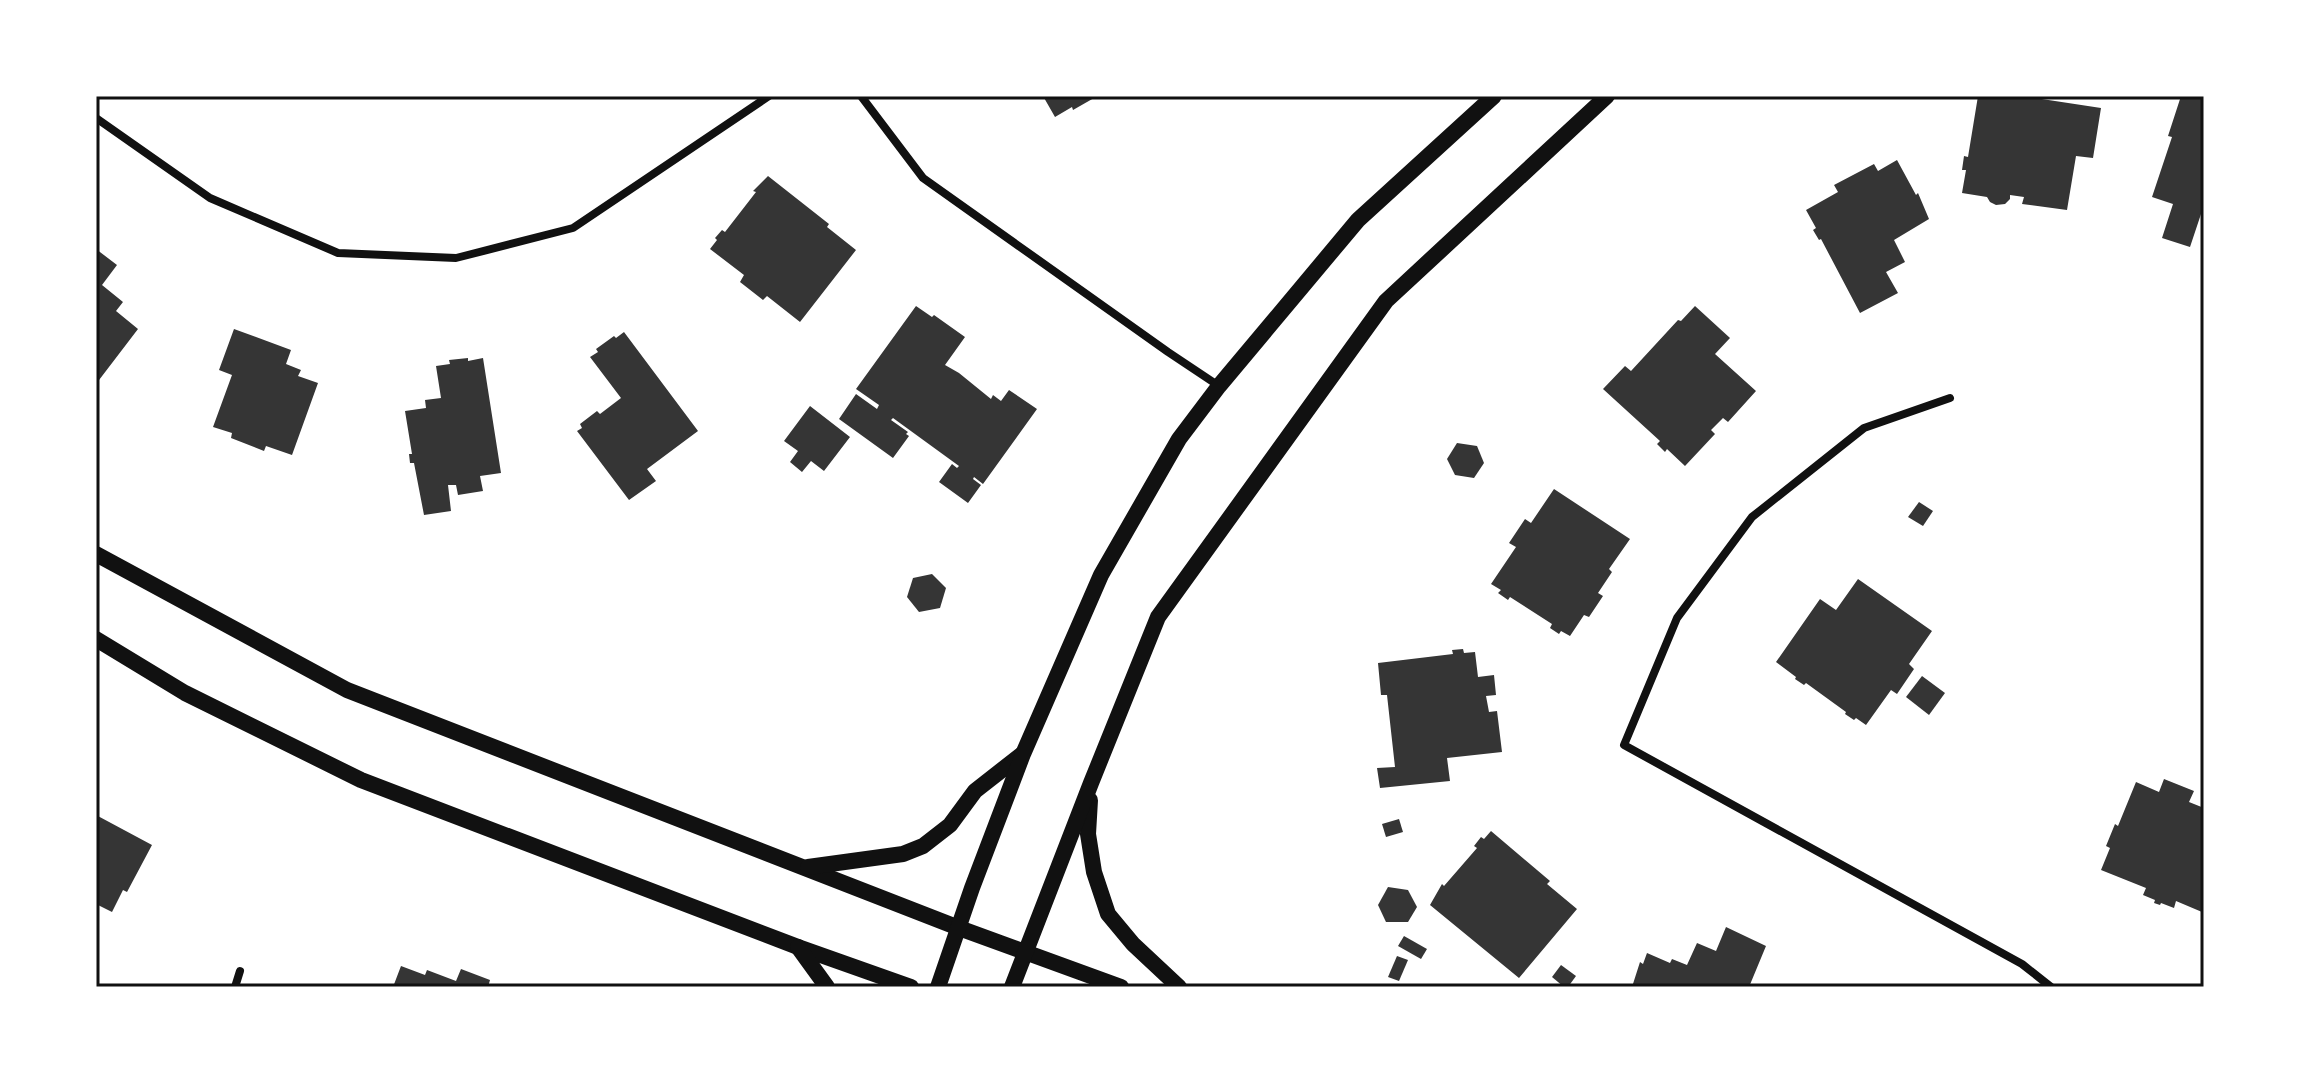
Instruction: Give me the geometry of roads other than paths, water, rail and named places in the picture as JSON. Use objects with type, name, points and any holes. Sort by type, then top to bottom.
[{"type":"main road","points":[[938,987],[1023,754],[1101,575],[1179,439],[1219,386],[1358,220],[1494,96]]},
{"type":"main road","points":[[1012,987],[1158,617],[1386,301],[1607,96]]},
{"type":"main road","points":[[96,554],[347,690],[959,928],[1121,987]]},
{"type":"main road","points":[[96,639],[185,693],[361,780],[911,987]]},
{"type":"main road","points":[[804,868],[903,854],[923,846],[950,825],[975,791],[1023,754]]},
{"type":"main road","points":[[1091,783],[1088,834],[1094,872],[1108,914],[1133,944],[1179,987]]},
{"type":"main road","points":[[798,947],[827,987]]},
{"type":"street","points":[[96,118],[210,198],[338,253],[456,258],[573,228],[769,96]]},
{"type":"street","points":[[861,96],[923,178],[1219,386]]},
{"type":"street","points":[[1950,398],[1864,428],[1752,517],[1677,618],[1624,745],[2022,964],[2051,987]]},
{"type":"street","points":[[235,987],[240,971]]}]
